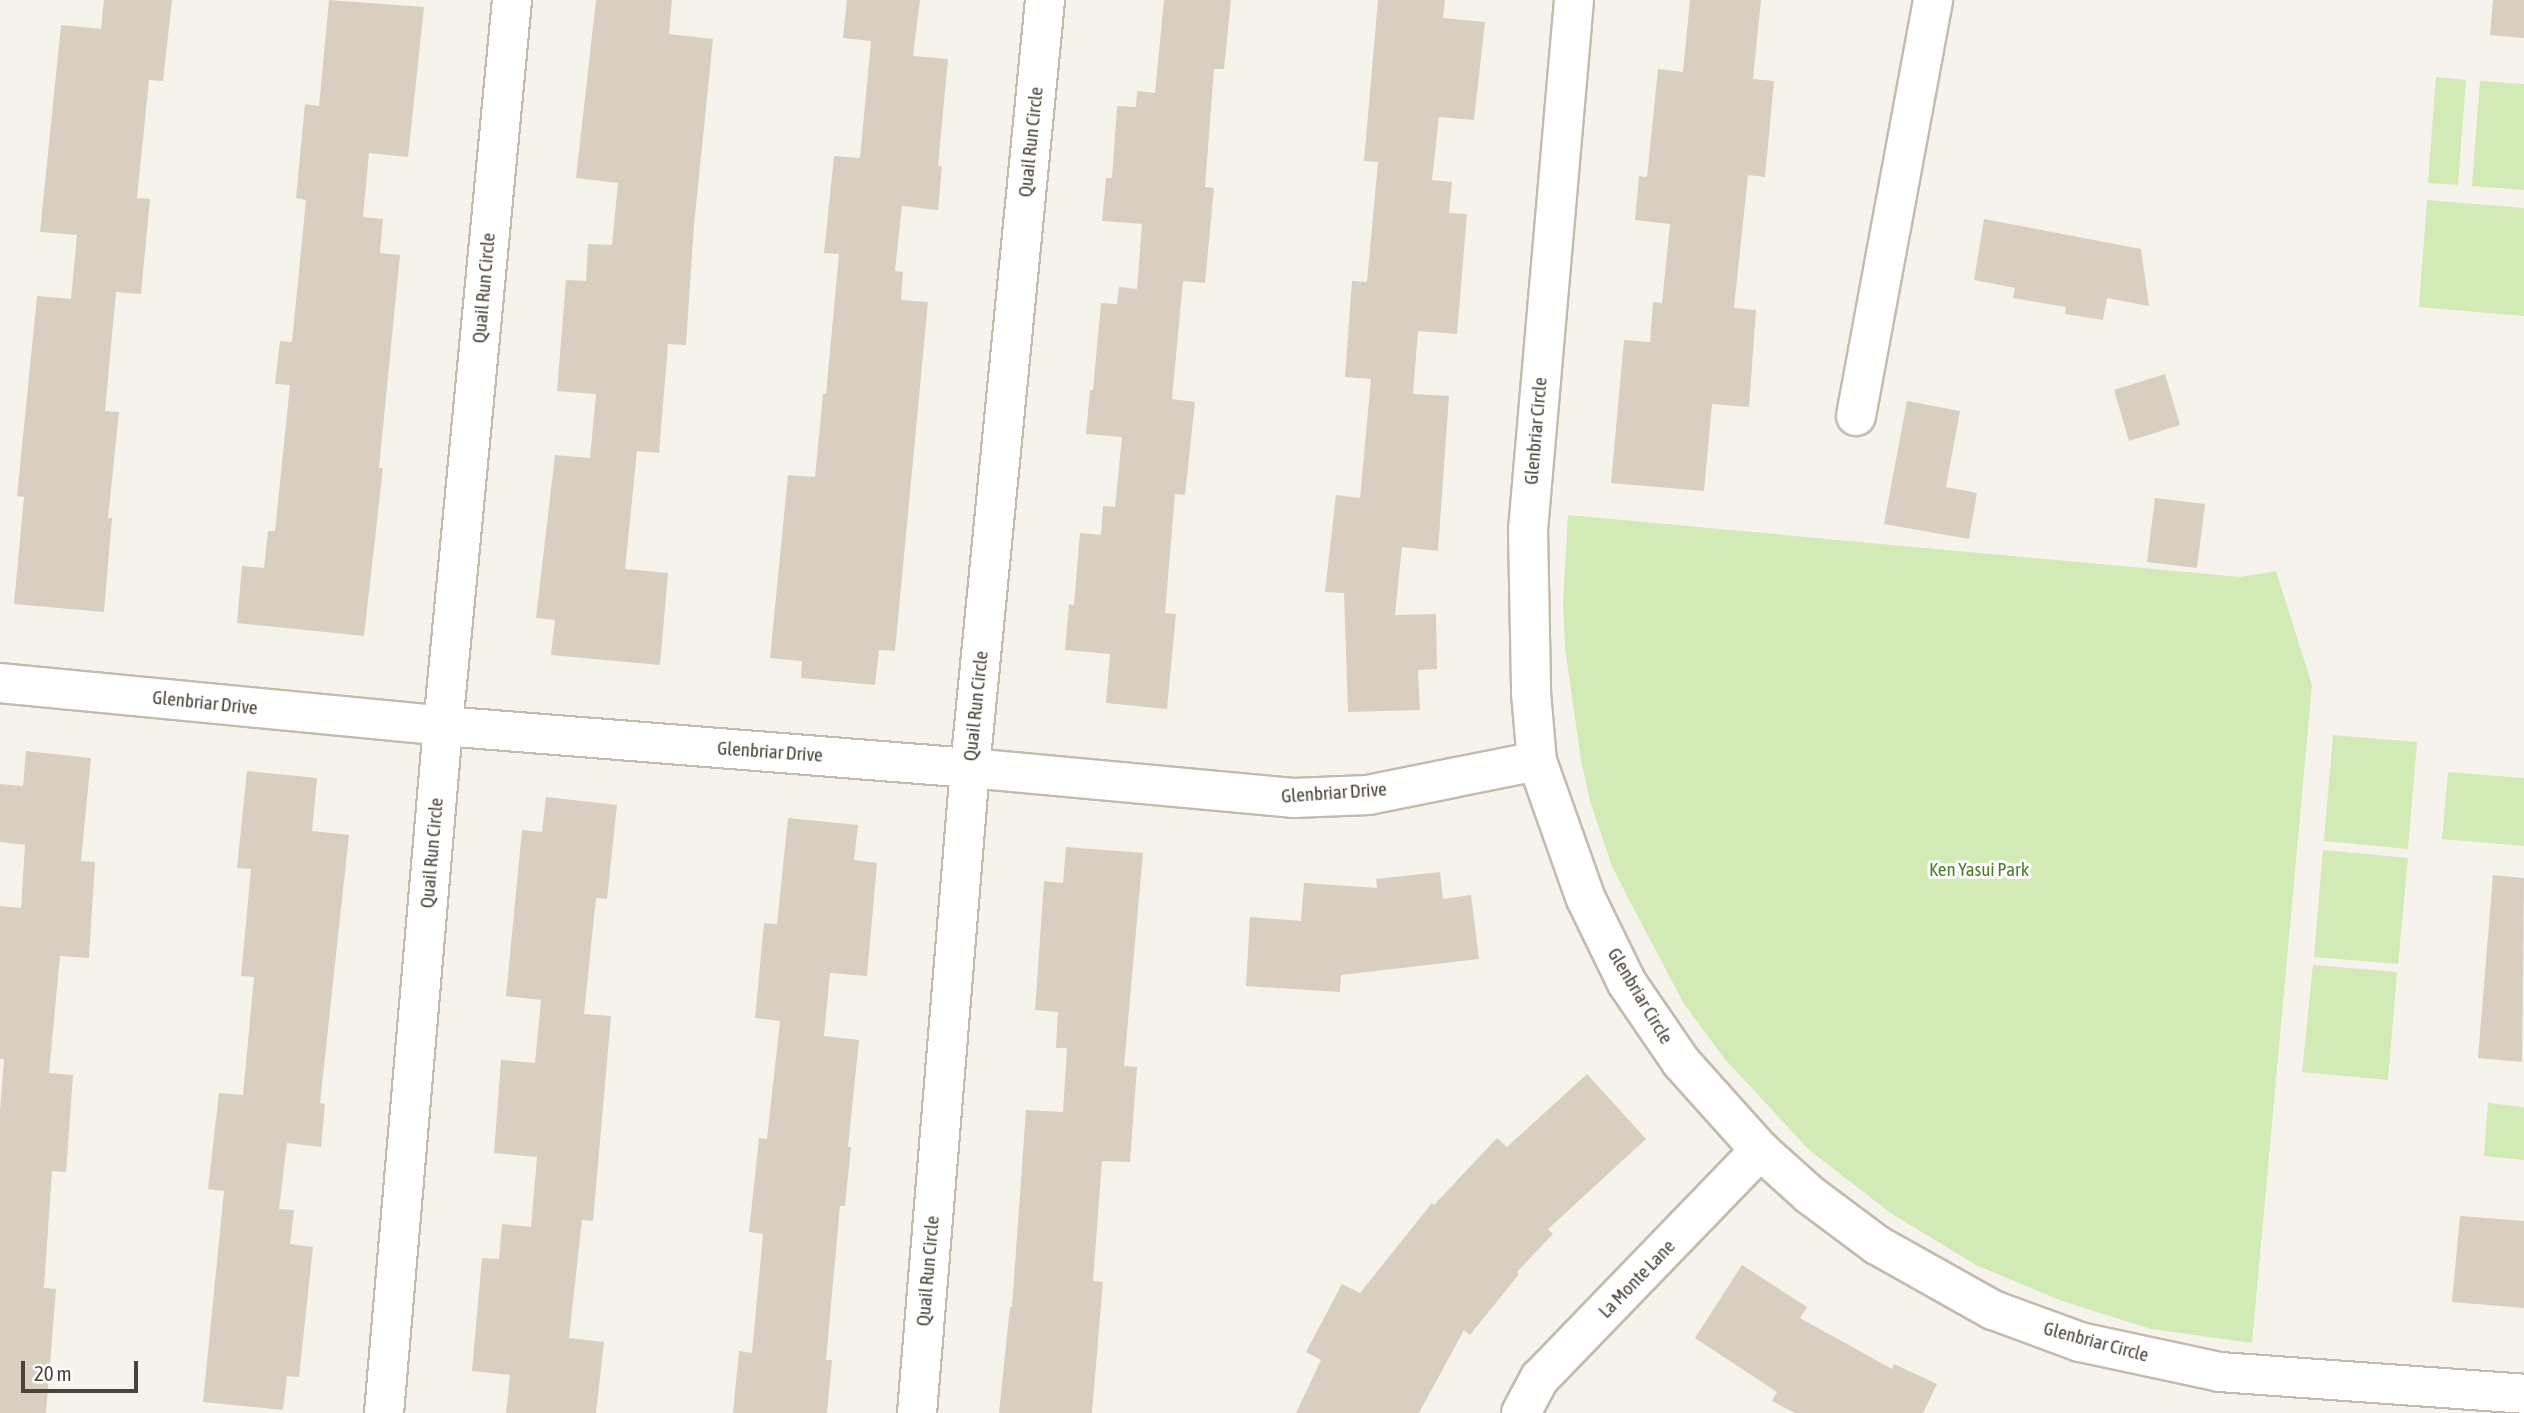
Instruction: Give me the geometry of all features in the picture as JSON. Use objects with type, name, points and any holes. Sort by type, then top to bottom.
[{"type":"street","name":"Quail Run Circle","points":[[384,1413],[443,726],[512,0]]},
{"type":"street","name":"Quail Run Circle","points":[[917,1413],[970,768],[1045,0]]},
{"type":"street","name":"Glenbriar Circle","points":[[1574,0],[1528,530],[1531,693],[1537,761],[1586,899],[1627,983],[1681,1062],[1760,1150],[1810,1195],[1877,1245],[1993,1310],[2080,1342],[2220,1372],[2513,1400]]},
{"type":"street","points":[[1856,416],[1933,0]]},
{"type":"street","name":"Glenbriar Drive","points":[[0,682],[443,726],[970,768],[1293,798],[1367,794],[1537,761]]},
{"type":"street","name":"La Monte Lane","points":[[1521,1413],[1541,1378],[1760,1150]]},
{"type":"green space","points":[[2436,77],[2466,80],[2458,185],[2428,183]]},
{"type":"green space","points":[[2480,81],[2524,84],[2524,190],[2472,186]]},
{"type":"green space","points":[[2427,200],[2524,208],[2524,316],[2419,307]]},
{"type":"green space","name":"Ken Yasui Park","points":[[1568,515],[2240,577],[2276,571],[2312,685],[2252,1343],[2151,1329],[2062,1301],[1976,1265],[1892,1214],[1809,1150],[1724,1058],[1684,1004],[1625,892],[1612,866],[1590,801],[1581,760],[1565,648],[1563,602]]},
{"type":"green space","points":[[2333,735],[2417,742],[2408,849],[2324,841]]},
{"type":"green space","points":[[2448,772],[2524,778],[2524,846],[2442,839]]},
{"type":"green space","points":[[2323,850],[2408,858],[2398,964],[2314,957]]},
{"type":"green space","points":[[2313,965],[2397,972],[2388,1080],[2302,1072]]},
{"type":"green space","points":[[2488,1103],[2524,1107],[2524,1160],[2484,1156]]},
{"type":"building","points":[[104,0],[172,0],[163,81],[149,80],[137,198],[150,199],[141,294],[116,292],[105,411],[119,412],[108,518],[112,518],[104,612],[14,604],[24,497],[17,496],[37,296],[71,299],[77,235],[40,232],[61,25],[101,29]]},
{"type":"building","points":[[329,0],[424,7],[408,157],[369,153],[363,217],[383,219],[380,253],[400,255],[379,468],[383,468],[364,636],[237,623],[242,566],[264,568],[268,531],[275,531],[290,385],[275,384],[280,341],[292,342],[306,200],[296,198],[305,104],[319,106]]},
{"type":"building","points":[[596,0],[672,0],[669,34],[713,39],[694,225],[686,345],[668,344],[659,453],[637,451],[625,569],[668,573],[660,665],[551,655],[555,620],[536,618],[555,455],[590,458],[596,394],[557,391],[566,280],[586,281],[588,244],[612,245],[618,183],[576,178]]},
{"type":"building","points":[[847,0],[920,0],[913,56],[948,59],[938,166],[942,166],[938,210],[902,206],[895,271],[903,272],[901,300],[928,302],[895,651],[879,650],[875,685],[801,678],[802,661],[770,658],[788,475],[815,477],[823,394],[826,394],[839,254],[824,253],[834,156],[860,158],[871,41],[843,38]]},
{"type":"building","points":[[1164,0],[1231,0],[1224,69],[1214,69],[1205,187],[1214,188],[1205,283],[1183,281],[1172,399],[1195,402],[1185,495],[1175,494],[1165,613],[1176,614],[1167,709],[1106,703],[1110,654],[1065,650],[1069,604],[1074,605],[1080,533],[1101,535],[1103,506],[1115,507],[1122,437],[1086,434],[1101,303],[1117,304],[1119,287],[1137,289],[1142,224],[1102,221],[1106,178],[1112,178],[1117,106],[1136,107],[1137,91],[1155,93]]},
{"type":"building","points":[[1378,0],[1445,0],[1443,18],[1485,22],[1474,120],[1439,117],[1432,180],[1452,182],[1449,213],[1467,214],[1457,334],[1418,331],[1413,394],[1449,396],[1438,551],[1402,547],[1395,615],[1436,614],[1437,669],[1418,670],[1420,710],[1348,712],[1344,593],[1325,592],[1336,495],[1360,498],[1371,379],[1345,377],[1352,281],[1367,282],[1378,162],[1364,161]]},
{"type":"building","points":[[1690,0],[1761,0],[1753,79],[1774,81],[1765,177],[1748,175],[1734,308],[1756,310],[1749,407],[1712,404],[1704,491],[1611,483],[1624,340],[1650,342],[1653,302],[1662,303],[1670,224],[1635,220],[1639,176],[1647,177],[1658,69],[1683,72]]},
{"type":"building","points":[[2493,0],[2524,0],[2524,38],[2490,35]]},
{"type":"building","points":[[1984,219],[2141,249],[2149,306],[2107,298],[2103,320],[2065,314],[2066,307],[2013,298],[2015,288],[1974,280]]},
{"type":"building","points":[[2165,374],[2180,425],[2129,441],[2114,390]]},
{"type":"building","points":[[1907,401],[1960,411],[1946,487],[1977,493],[1969,539],[1884,524]]},
{"type":"building","points":[[2155,498],[2205,504],[2197,568],[2147,562]]},
{"type":"building","points":[[26,751],[91,758],[81,861],[95,862],[89,958],[60,956],[49,1073],[73,1075],[66,1172],[52,1171],[44,1288],[56,1289],[46,1413],[0,1413],[0,1111],[4,1059],[0,1059],[0,906],[21,908],[25,845],[0,842],[0,784],[23,786]]},
{"type":"building","points":[[247,771],[317,778],[312,831],[349,835],[320,1103],[325,1104],[321,1147],[287,1143],[279,1209],[294,1210],[290,1244],[313,1247],[299,1377],[287,1376],[283,1410],[203,1402],[224,1191],[208,1189],[219,1093],[243,1095],[254,977],[241,976],[251,869],[237,868]]},
{"type":"building","points":[[546,797],[617,805],[607,899],[596,898],[584,1014],[611,1016],[593,1221],[582,1220],[569,1338],[604,1342],[596,1413],[506,1413],[510,1375],[472,1371],[482,1258],[499,1259],[502,1224],[531,1227],[537,1157],[494,1153],[501,1060],[535,1063],[541,1000],[506,996],[522,830],[542,832]]},
{"type":"building","points":[[788,818],[858,825],[854,860],[877,863],[867,976],[830,973],[824,1036],[859,1040],[845,1206],[840,1206],[826,1360],[832,1360],[827,1413],[733,1413],[739,1351],[752,1353],[763,1234],[749,1232],[759,1138],[767,1139],[780,1021],[755,1018],[764,923],[777,924]]},
{"type":"building","points":[[1066,847],[1143,853],[1124,1066],[1137,1067],[1130,1162],[1102,1161],[1093,1281],[1103,1282],[1092,1413],[999,1413],[1012,1307],[1026,1110],[1063,1112],[1067,1048],[1056,1048],[1058,1012],[1035,1010],[1044,881],[1063,883]]},
{"type":"building","points":[[1440,872],[1443,899],[1471,895],[1479,959],[1341,975],[1340,992],[1246,986],[1250,917],[1301,921],[1304,883],[1377,888],[1376,879]]},
{"type":"building","points":[[2493,875],[2524,878],[2522,1062],[2478,1058]]},
{"type":"building","points":[[1587,1074],[1646,1139],[1548,1229],[1553,1234],[1517,1272],[1519,1274],[1470,1335],[1464,1330],[1419,1413],[1296,1413],[1321,1360],[1306,1352],[1342,1284],[1360,1293],[1432,1203],[1434,1205],[1497,1138],[1507,1147]]},
{"type":"building","points":[[2460,1216],[2524,1221],[2524,1308],[2452,1302]]},
{"type":"building","points":[[1742,1265],[1807,1307],[1800,1318],[1892,1369],[1894,1364],[1937,1384],[1923,1413],[1795,1413],[1772,1401],[1777,1392],[1695,1338]]}]
